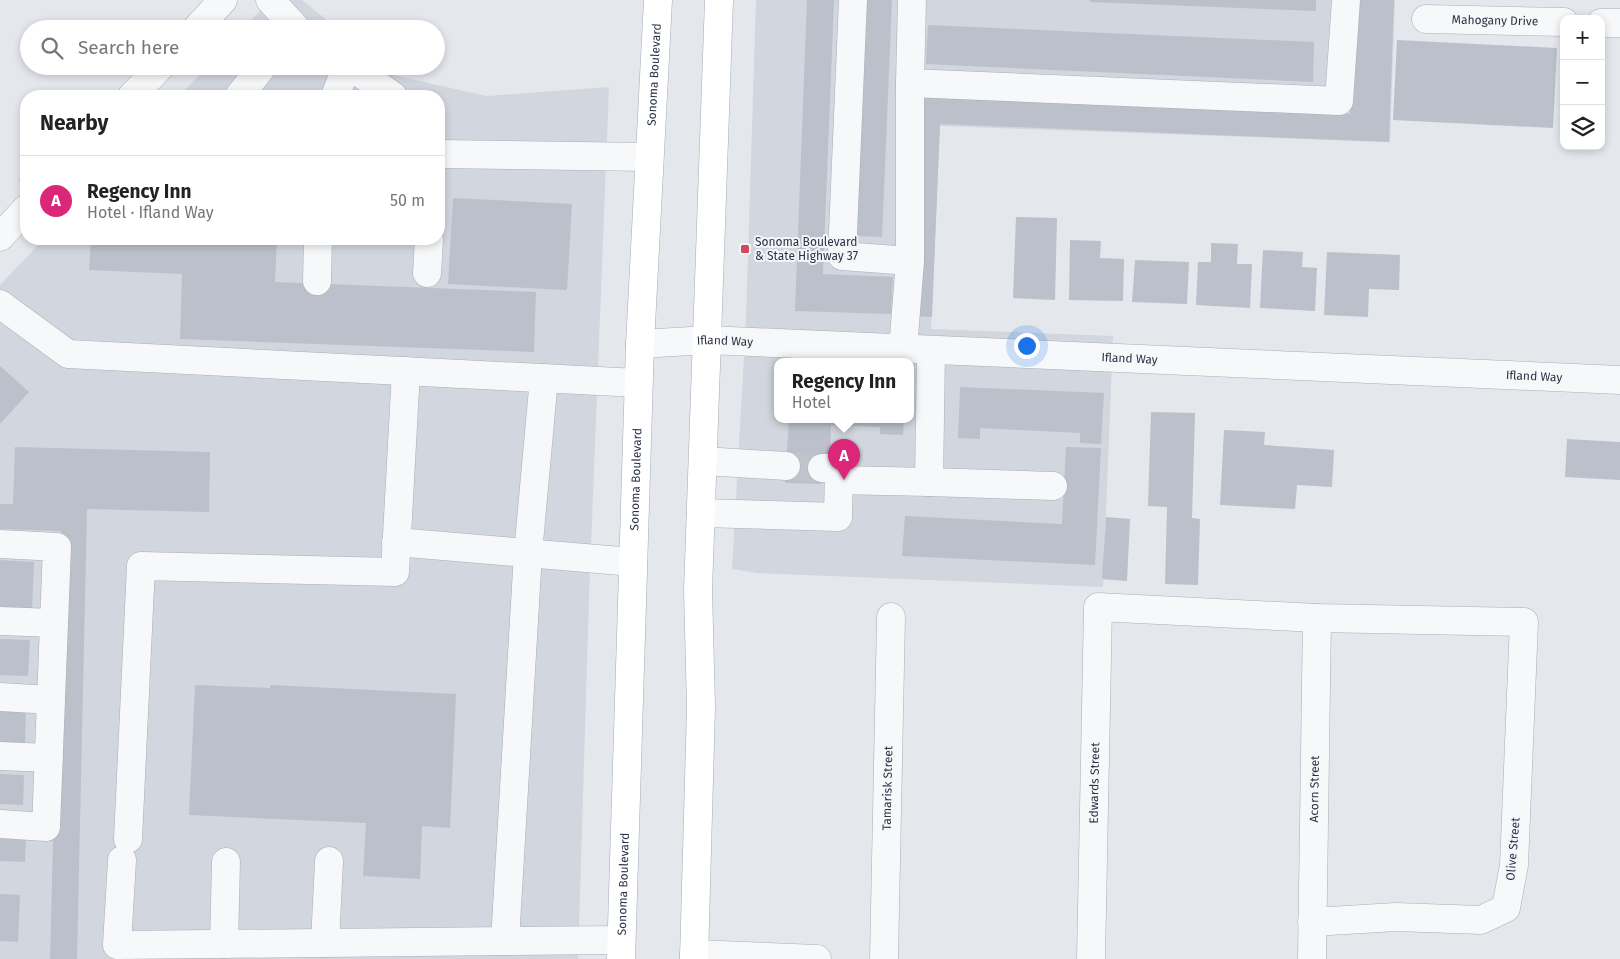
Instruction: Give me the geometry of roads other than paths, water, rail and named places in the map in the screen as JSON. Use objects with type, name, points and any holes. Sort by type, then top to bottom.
[{"type":"main road","name":"Sonoma Boulevard","points":[[621,950],[638,383],[658,0]]},
{"type":"main road","points":[[694,957],[701,708],[698,590],[719,0]]},
{"type":"street","points":[[204,20],[223,0]]},
{"type":"street","points":[[270,0],[289,20]]},
{"type":"street","points":[[853,0],[842,256],[910,261]]},
{"type":"street","points":[[903,349],[910,261],[912,0]]},
{"type":"street","points":[[910,82],[1339,101],[1346,0]]},
{"type":"street","name":"Mahogany Drive","points":[[1426,19],[1560,22]]},
{"type":"street","points":[[1605,23],[1620,23]]},
{"type":"street","points":[[138,90],[152,75]]},
{"type":"street","points":[[244,90],[256,75]]},
{"type":"street","points":[[338,90],[344,75]]},
{"type":"street","points":[[362,75],[384,90]]},
{"type":"street","points":[[445,154],[650,157]]},
{"type":"street","points":[[0,237],[20,215]]},
{"type":"street","points":[[317,281],[318,245]]},
{"type":"street","points":[[427,273],[429,245]]},
{"type":"street","points":[[0,304],[68,354],[638,383]]},
{"type":"street","name":"Ifland Way","points":[[640,344],[708,340],[1620,380]]},
{"type":"street","points":[[930,482],[932,350]]},
{"type":"street","points":[[406,371],[395,572],[141,566],[125,850],[117,945],[505,941],[621,950]]},
{"type":"street","points":[[505,941],[528,553],[544,378]]},
{"type":"street","points":[[703,462],[786,466]]},
{"type":"street","points":[[701,512],[838,517],[831,474],[930,482],[1053,486]]},
{"type":"street","points":[[396,542],[633,562]]},
{"type":"street","points":[[0,544],[57,547],[46,827],[0,824]]},
{"type":"street","name":"Edwards Street","points":[[1091,959],[1098,608],[1317,618]]},
{"type":"street","name":"Tamarisk Street","points":[[884,959],[891,617]]},
{"type":"street","name":"Olive Street","points":[[1312,922],[1396,917],[1481,920],[1506,908],[1514,865],[1524,622],[1317,618]]},
{"type":"street","name":"Acorn Street","points":[[1312,959],[1317,618]]},
{"type":"street","points":[[0,621],[54,624]]},
{"type":"street","points":[[0,697],[51,700]]},
{"type":"street","points":[[0,756],[49,758]]},
{"type":"street","points":[[325,943],[329,861]]},
{"type":"street","points":[[224,944],[226,862]]},
{"type":"street","points":[[694,957],[817,959]]},
{"type":"tunnel","points":[[786,466],[822,468]]},
{"type":"place","name":"Sonoma Boulevard & State Highway 37","points":[[745,249]]},
{"type":"place","name":"Regency Inn","points":[[844,480]]}]
